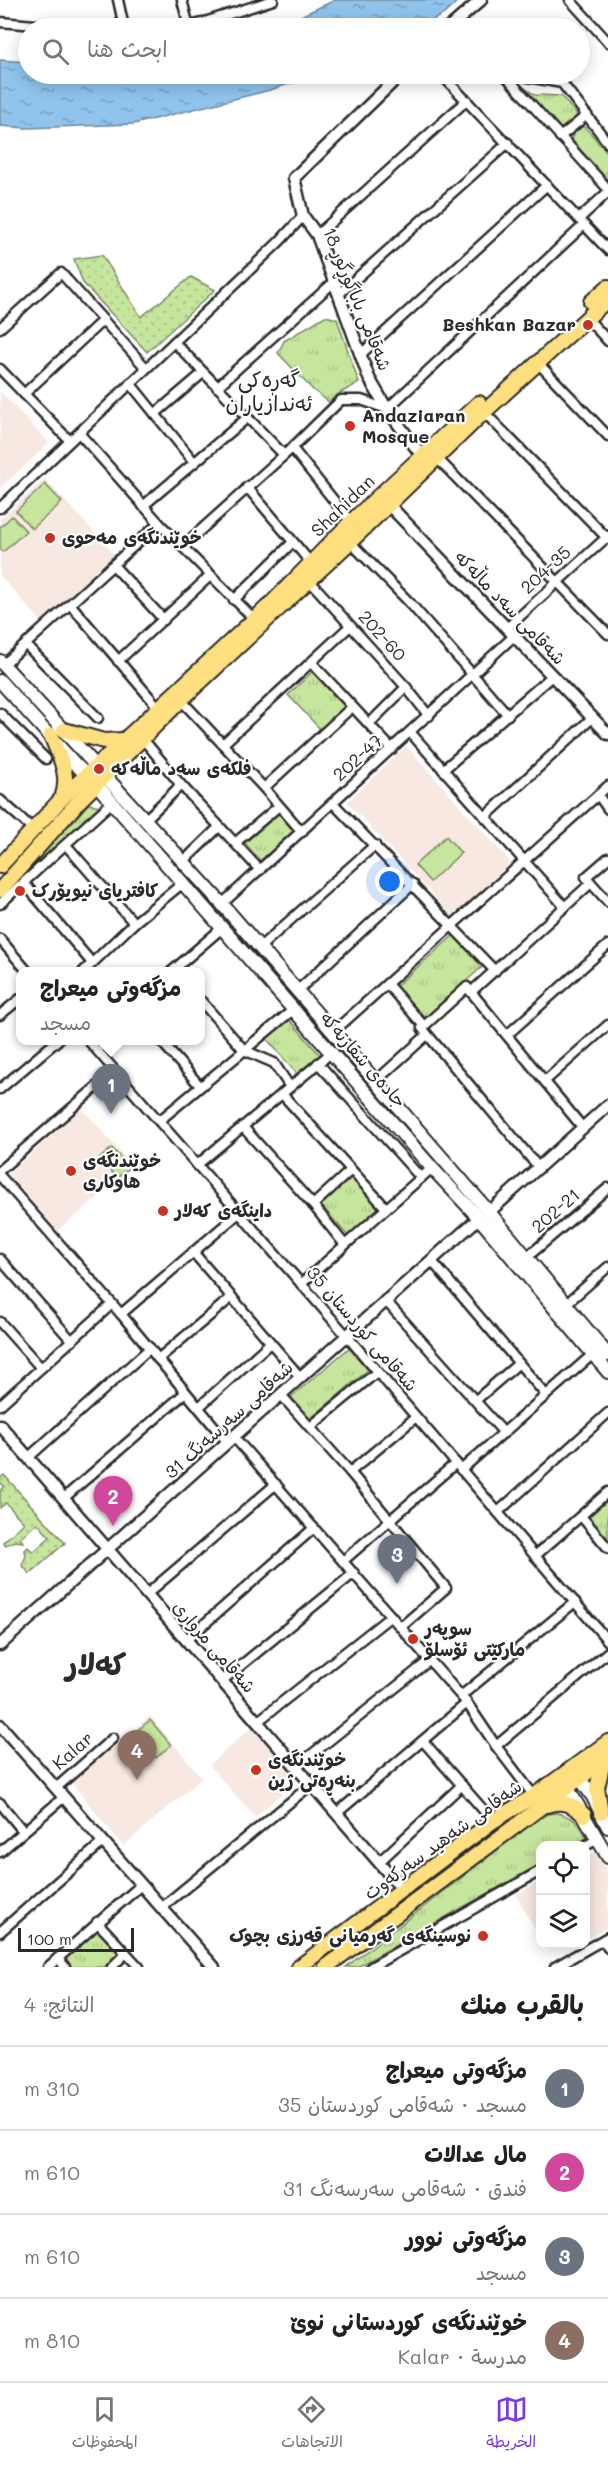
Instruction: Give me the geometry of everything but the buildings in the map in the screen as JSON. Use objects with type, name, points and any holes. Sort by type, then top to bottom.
[{"type":"main road","name":"Shahidan","points":[[101,770],[123,740],[254,619],[277,604],[311,563],[351,522],[429,457],[608,287]]},
{"type":"main road","points":[[0,866],[62,798],[143,739],[277,604],[309,580],[350,542],[388,504],[429,457],[484,412],[608,299]]},
{"type":"main road","points":[[2,663],[57,732],[66,775],[66,786],[62,798]]},
{"type":"main road","points":[[0,681],[101,770]]},
{"type":"main road","points":[[57,732],[104,741],[123,740]]},
{"type":"main road","points":[[0,890],[101,770]]},
{"type":"main road","name":"جادەی شقارتەکە","points":[[101,770],[112,802],[432,1168],[484,1215],[526,1258],[603,1351],[608,1372]]},
{"type":"main road","name":"جادەی شقارتەکە","points":[[101,770],[184,861],[376,1081],[484,1215],[603,1351]]},
{"type":"main road","points":[[355,1078],[364,1068]]},
{"type":"main road","name":"شەقامی شەهید سەرکەوت","points":[[577,1773],[608,1742]]},
{"type":"main road","points":[[601,1812],[597,1788],[606,1759]]},
{"type":"main road","name":"شەقامی شەهید سەرکەوت","points":[[327,1967],[442,1880],[535,1803],[577,1773],[606,1759]]},
{"type":"main road","points":[[577,1773],[608,1827]]},
{"type":"main road","points":[[564,1782],[608,1857]]},
{"type":"main road","points":[[535,1803],[564,1803],[584,1815]]},
{"type":"main road","name":"شەقامی شەهید سەرکەوت","points":[[299,1967],[493,1821],[535,1803]]},
{"type":"main road","points":[[432,1867],[442,1880]]},
{"type":"main road","points":[[352,1929],[361,1942]]},
{"type":"street","points":[[118,0],[122,18]]},
{"type":"street","points":[[182,0],[187,18]]},
{"type":"street","points":[[214,18],[259,2],[273,0]]},
{"type":"street","points":[[464,18],[481,0]]},
{"type":"street","points":[[570,0],[586,18]]},
{"type":"street","points":[[0,22],[18,24]]},
{"type":"street","points":[[590,22],[608,42]]},
{"type":"street","name":"شەقامی باباگوڕگوڕ 18","points":[[391,84],[294,178],[303,216],[317,236],[360,355],[387,409],[429,457]]},
{"type":"street","points":[[451,84],[608,250]]},
{"type":"street","points":[[183,546],[292,448],[341,400],[361,400],[387,409],[582,222],[608,191],[513,84]]},
{"type":"street","points":[[564,84],[608,143]]},
{"type":"street","points":[[317,236],[467,100]]},
{"type":"street","points":[[560,137],[587,115]]},
{"type":"street","points":[[339,294],[508,144]]},
{"type":"street","points":[[360,355],[547,185]]},
{"type":"street","points":[[0,508],[280,241],[303,216]]},
{"type":"street","points":[[0,328],[61,273],[146,368]]},
{"type":"street","points":[[217,387],[334,282]]},
{"type":"street","points":[[587,318],[608,341]]},
{"type":"street","points":[[24,394],[103,320]]},
{"type":"street","points":[[174,342],[284,455]]},
{"type":"street","points":[[537,362],[608,436]]},
{"type":"street","points":[[0,369],[70,441]]},
{"type":"street","points":[[155,414],[203,373]]},
{"type":"street","points":[[130,383],[194,462]]},
{"type":"street","points":[[484,412],[607,537]]},
{"type":"street","points":[[143,506],[248,418]]},
{"type":"street","points":[[79,432],[143,506],[254,619]]},
{"type":"street","points":[[292,448],[351,522]]},
{"type":"street","points":[[429,457],[558,581],[608,634]]},
{"type":"street","points":[[247,487],[311,563]]},
{"type":"street","name":"شەقامی سەد ماڵەکە","points":[[388,504],[608,734]]},
{"type":"street","points":[[2,663],[27,646],[159,523]]},
{"type":"street","name":"204-35","points":[[511,632],[558,581],[607,537]]},
{"type":"street","points":[[234,600],[294,542]]},
{"type":"street","points":[[350,542],[408,602],[508,715]]},
{"type":"street","points":[[114,566],[164,620]]},
{"type":"street","points":[[118,661],[211,575]]},
{"type":"street","name":"202-60","points":[[309,580],[406,687],[429,716]]},
{"type":"street","points":[[71,605],[158,707]]},
{"type":"street","points":[[223,744],[350,626]]},
{"type":"street","name":"202-47","points":[[222,904],[472,676],[511,632]]},
{"type":"street","points":[[27,646],[98,718]]},
{"type":"street","points":[[312,663],[392,749]]},
{"type":"street","points":[[443,770],[552,676]]},
{"type":"street","points":[[369,724],[406,687]]},
{"type":"street","points":[[181,700],[302,832]]},
{"type":"street","points":[[264,788],[352,707]]},
{"type":"street","points":[[0,713],[46,759]]},
{"type":"street","points":[[485,817],[592,718]]},
{"type":"street","points":[[410,732],[565,907]]},
{"type":"street","points":[[143,739],[181,785],[260,870]]},
{"type":"street","points":[[146,819],[181,785]]},
{"type":"street","points":[[333,1032],[608,786]]},
{"type":"street","points":[[598,795],[608,809]]},
{"type":"street","points":[[0,800],[33,829]]},
{"type":"street","points":[[0,904],[112,802]]},
{"type":"street","points":[[333,803],[495,971]]},
{"type":"street","points":[[236,843],[279,806]]},
{"type":"street","points":[[184,861],[219,827]]},
{"type":"street","points":[[66,845],[134,923]]},
{"type":"street","points":[[260,947],[375,845]]},
{"type":"street","points":[[608,858],[586,877],[608,902]]},
{"type":"street","points":[[24,883],[92,963]]},
{"type":"street","points":[[88,967],[134,923],[183,883]]},
{"type":"street","points":[[471,992],[591,883]]},
{"type":"street","points":[[297,991],[413,884]]},
{"type":"street","points":[[178,967],[222,928]]},
{"type":"street","points":[[0,939],[24,967]]},
{"type":"street","points":[[507,1035],[608,945]]},
{"type":"street","points":[[387,984],[539,1168]]},
{"type":"street","points":[[376,1081],[467,987],[583,1128]]},
{"type":"street","points":[[0,1016],[16,1002]]},
{"type":"street","points":[[205,1005],[244,1050],[273,1063],[290,1087]]},
{"type":"street","points":[[159,1122],[294,1009]]},
{"type":"street","points":[[545,1081],[608,1025]]},
{"type":"street","points":[[0,1088],[53,1045]]},
{"type":"street","name":"شەقامی کوردستان 35","points":[[95,1045],[115,1071],[346,1335],[608,1641]]},
{"type":"street","points":[[164,1045],[200,1086]]},
{"type":"street","points":[[197,1165],[332,1052]]},
{"type":"street","points":[[318,1063],[421,1178]]},
{"type":"street","points":[[0,1170],[115,1071]]},
{"type":"street","points":[[282,1094],[386,1208]]},
{"type":"street","name":"شەقامی سەرسەنگ 31","points":[[0,1645],[282,1396],[385,1300],[539,1168],[608,1105]]},
{"type":"street","points":[[243,1127],[314,1205],[345,1245]]},
{"type":"street","points":[[301,1284],[432,1168]]},
{"type":"street","points":[[314,1205],[351,1170]]},
{"type":"street","points":[[0,1176],[150,1347],[185,1393],[276,1484],[467,1703],[535,1803]]},
{"type":"street","points":[[0,1193],[9,1186]]},
{"type":"street","name":"202-21","points":[[526,1258],[608,1188]]},
{"type":"street","points":[[121,1314],[239,1213]]},
{"type":"street","points":[[193,1252],[301,1378]]},
{"type":"street","points":[[0,1259],[72,1341]]},
{"type":"street","points":[[431,1260],[546,1395]]},
{"type":"street","points":[[565,1305],[608,1267]]},
{"type":"street","points":[[158,1359],[232,1297]]},
{"type":"street","points":[[385,1300],[504,1433]]},
{"type":"street","points":[[0,1405],[112,1304]]},
{"type":"street","points":[[0,1322],[41,1368]]},
{"type":"street","points":[[199,1407],[270,1343]]},
{"type":"street","points":[[28,1457],[150,1347]]},
{"type":"street","points":[[343,1561],[388,1520],[504,1433],[546,1395],[603,1351]]},
{"type":"street","points":[[476,1400],[519,1363]]},
{"type":"street","points":[[310,1427],[377,1372]]},
{"type":"street","points":[[64,1498],[185,1393]]},
{"type":"street","points":[[282,1396],[350,1472],[446,1588],[401,1627]]},
{"type":"street","points":[[498,1512],[608,1413]]},
{"type":"street","points":[[350,1472],[416,1417]]},
{"type":"street","name":"شەقامی مرواری","points":[[0,1425],[404,1890]]},
{"type":"street","points":[[147,1594],[276,1484]]},
{"type":"street","points":[[535,1556],[608,1492]]},
{"type":"street","points":[[581,1516],[608,1548]]},
{"type":"street","points":[[186,1640],[314,1528]]},
{"type":"street","points":[[222,1681],[354,1573]]},
{"type":"street","points":[[461,1696],[575,1602]]},
{"type":"street","points":[[257,1722],[391,1616]]},
{"type":"street","points":[[496,1746],[608,1652]]},
{"type":"street","points":[[296,1767],[430,1660]]},
{"type":"street","points":[[337,1813],[467,1703]]},
{"type":"street","points":[[0,1725],[214,1967]]},
{"type":"street","name":"Kalar","points":[[0,1852],[113,1738]]},
{"type":"street","points":[[423,1741],[493,1821]]},
{"type":"street","points":[[162,1908],[312,1784]]},
{"type":"street","points":[[379,1862],[462,1785]]},
{"type":"street","points":[[0,1803],[23,1831]]},
{"type":"street","points":[[590,1843],[598,1839]]},
{"type":"street","points":[[0,1932],[103,1842]]},
{"type":"street","points":[[371,1967],[536,1873]]},
{"type":"street","points":[[48,1967],[141,1885]]},
{"type":"street","points":[[97,1922],[139,1967]]},
{"type":"street","points":[[555,1967],[566,1964],[606,1942]]},
{"type":"street","points":[[112,1967],[126,1953]]},
{"type":"street","points":[[58,1958],[65,1967]]},
{"type":"shaded area","points":[[0,391],[49,443],[0,488]]},
{"type":"shaded area","name":"خوێندنگەی مەحوی","points":[[45,479],[117,557],[43,623],[0,576],[0,519]]},
{"type":"shaded area","points":[[406,746],[511,862],[454,918],[347,802]]},
{"type":"shaded area","name":"خوێندنگەی هاوکاری","points":[[82,1108],[134,1168],[57,1231],[9,1174]]},
{"type":"shaded area","points":[[150,1716],[202,1778],[123,1846],[72,1783]]},
{"type":"shaded area","name":"خوێندنگەی بنەڕەتی ژین","points":[[256,1723],[302,1775],[255,1817],[209,1765]]},
{"type":"shaded area","points":[[596,1852],[608,1872],[608,1927],[590,1937],[590,1895],[590,1855]]},
{"type":"shaded area","points":[[536,1883],[536,1931],[516,1895]]},
{"type":"green space","points":[[525,88],[535,95],[561,96],[578,116],[556,130]]},
{"type":"green space","points":[[584,126],[608,153],[608,181],[571,139],[577,129]]},
{"type":"green space","points":[[102,255],[141,317],[191,277],[215,290],[147,352],[83,283],[74,259]]},
{"type":"green space","points":[[325,316],[337,319],[359,383],[329,402],[313,390],[278,353],[284,341]]},
{"type":"green space","points":[[45,484],[62,502],[32,529],[16,511]]},
{"type":"green space","points":[[12,516],[26,531],[3,552],[0,549],[0,527]]},
{"type":"green space","points":[[312,672],[346,707],[321,730],[288,695]]},
{"type":"green space","points":[[88,804],[102,806],[15,885],[59,831],[70,825]]},
{"type":"green space","points":[[279,813],[294,831],[260,861],[245,843]]},
{"type":"green space","points":[[446,836],[461,853],[430,882],[415,865]]},
{"type":"green space","points":[[454,935],[482,967],[425,1018],[396,986]]},
{"type":"green space","points":[[289,1019],[320,1055],[297,1074],[266,1038]]},
{"type":"green space","points":[[112,1148],[129,1168],[117,1178],[100,1158]]},
{"type":"green space","points":[[352,1176],[380,1208],[348,1236],[320,1204]]},
{"type":"green space","points":[[349,1348],[368,1370],[310,1419],[291,1397]]},
{"type":"green space","points":[[4,1475],[65,1543],[30,1574],[22,1565],[26,1556],[25,1550],[28,1547],[33,1552],[50,1537],[37,1523],[20,1538],[23,1542],[15,1541],[5,1545],[3,1542],[24,1523],[6,1503],[0,1508],[0,1491],[4,1486],[0,1478]]},
{"type":"green space","points":[[608,1499],[608,1541],[587,1518]]},
{"type":"green space","points":[[150,1720],[171,1745],[156,1758],[134,1733]]},
{"type":"green space","points":[[556,1813],[567,1816],[575,1821],[587,1838],[581,1841],[536,1841],[536,1866],[357,1967],[346,1967],[532,1823],[548,1814]]},
{"type":"green space","points":[[96,1928],[119,1954],[104,1967],[72,1967],[63,1957]]},
{"type":"water","points":[[335,0],[459,0],[437,18],[296,18]]},
{"type":"water","points":[[0,60],[18,61],[18,84],[289,84],[134,124],[27,128],[0,126]]},
{"type":"place","name":"Beshkan Bazar","points":[[588,325]]},
{"type":"place","name":"Andaziaran Mosque","points":[[350,426]]},
{"type":"place","name":"خوێندنگەی مەحوی","points":[[50,538]]},
{"type":"place","name":"فلکەی سەد ماڵەکە","points":[[99,769]]},
{"type":"place","name":"کافتریای نیویۆرک","points":[[20,891]]},
{"type":"place","name":"مزگەوتی میعراج","points":[[111,1114]]},
{"type":"place","name":"خوێندنگەی هاوکاری","points":[[71,1171]]},
{"type":"place","name":"داینگەی کەلار","points":[[163,1211]]},
{"type":"place","name":"مال عدالات","points":[[113,1526]]},
{"type":"place","name":"مزگەوتی نوور","points":[[397,1584]]},
{"type":"place","name":"سوپەر مارکێتی ئۆسلۆ","points":[[413,1639]]},
{"type":"place","name":"خوێندنگەی بنەڕەتی ژین","points":[[256,1770]]},
{"type":"place","name":"خوێندنگەی کوردستانی نوێ","points":[[137,1780]]},
{"type":"place","name":"نوسینگەی گەرمیانی قەرزی بچوک","points":[[483,1936]]},
{"type":"district","name":"گەڕەکی ئەندازیاران","points":[[269,392]]},
{"type":"district","name":"کەلار","points":[[96,1665]]}]
